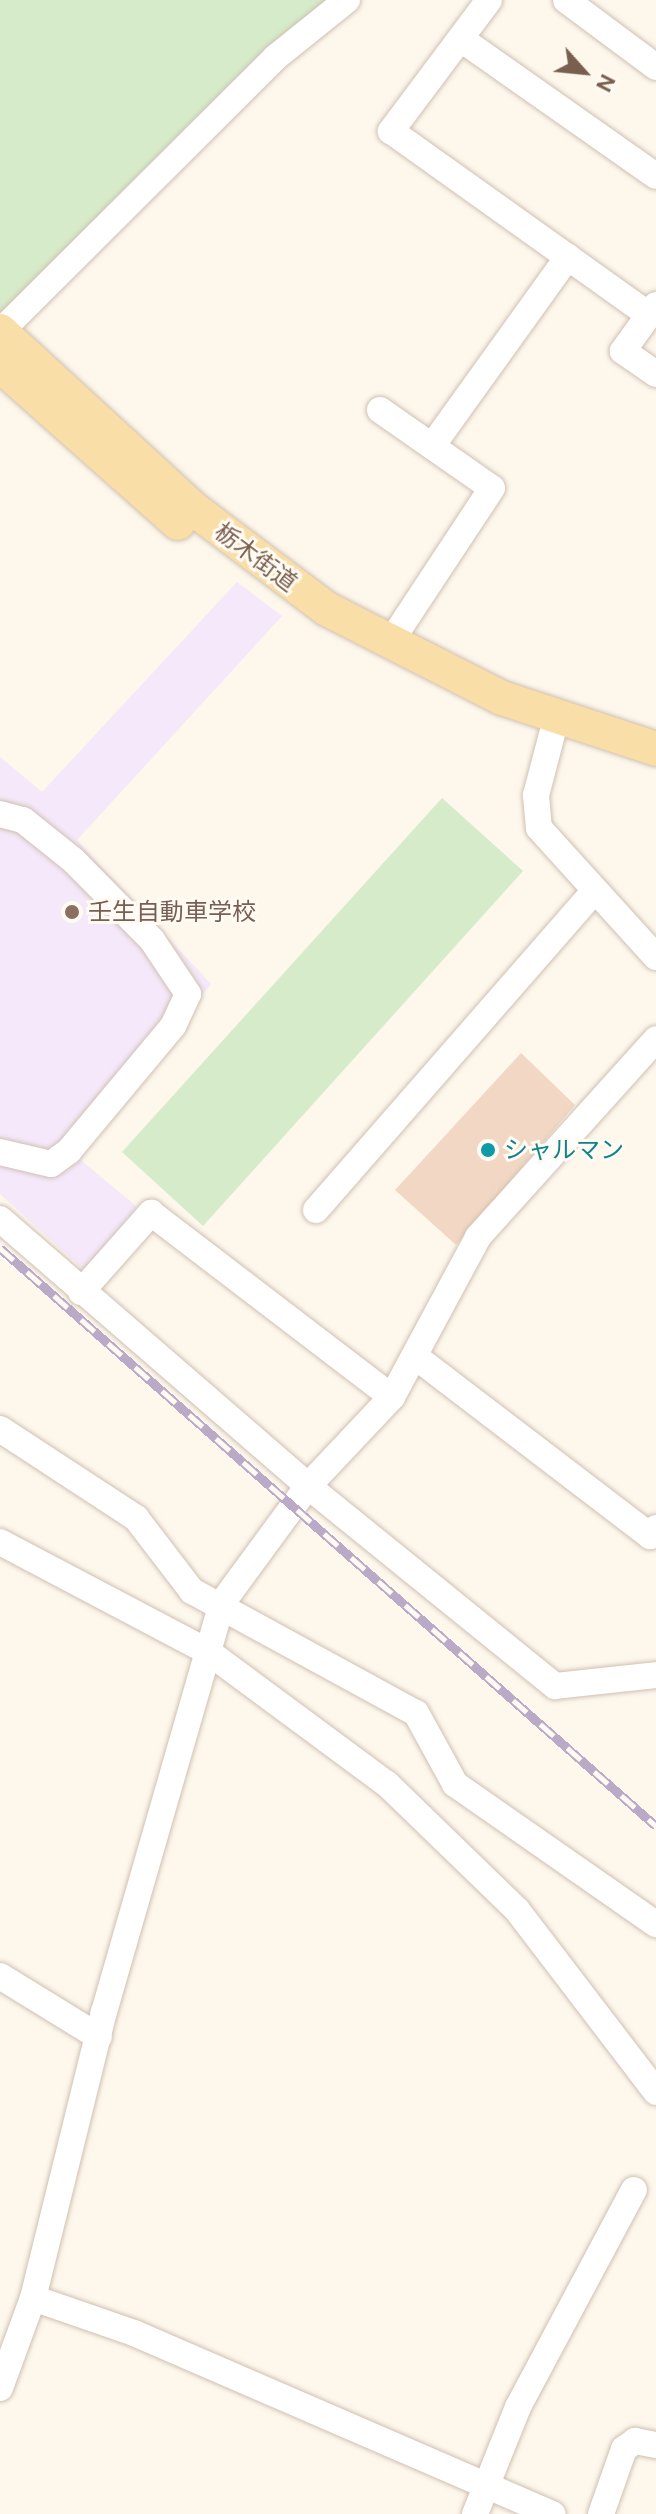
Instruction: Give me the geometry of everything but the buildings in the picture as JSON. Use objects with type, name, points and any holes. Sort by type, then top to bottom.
[{"type":"main road","name":"栃木街道","points":[[0,331],[247,554],[389,644],[552,730]]},
{"type":"main road","name":"栃木街道","points":[[0,365],[217,556],[317,627],[552,730]]},
{"type":"main road","points":[[552,730],[656,749]]},
{"type":"main road","points":[[552,730],[656,773]]},
{"type":"street","points":[[489,0],[391,131],[568,257],[652,310],[623,351],[656,374]]},
{"type":"street","points":[[566,0],[656,67]]},
{"type":"street","points":[[0,331],[198,132],[338,2]]},
{"type":"street","points":[[461,39],[656,176]]},
{"type":"street","points":[[432,446],[568,257]]},
{"type":"street","points":[[380,410],[492,488],[389,644]]},
{"type":"street","points":[[552,730],[536,795],[539,828],[593,892],[656,957]]},
{"type":"street","points":[[0,814],[23,820],[95,881],[152,940],[188,994],[173,1026],[69,1151],[51,1164],[0,1152]]},
{"type":"street","points":[[316,1210],[593,892]]},
{"type":"street","points":[[0,2388],[33,2298],[99,2037],[222,1603],[308,1486],[392,1397],[478,1237],[656,1039]]},
{"type":"street","points":[[81,1292],[151,1213],[392,1397]]},
{"type":"street","points":[[0,1219],[308,1486],[555,1686],[656,1675]]},
{"type":"street","points":[[416,1357],[650,1536],[656,1528]]},
{"type":"street","points":[[0,1429],[136,1518],[192,1591],[222,1603],[416,1713],[455,1784],[656,1924]]},
{"type":"street","points":[[0,1542],[207,1651],[318,1727],[453,1843],[587,1994],[656,2092]]},
{"type":"street","points":[[0,1976],[99,2037]]},
{"type":"street","points":[[475,2514],[518,2407],[634,2190]]},
{"type":"street","points":[[33,2298],[134,2333],[552,2514]]},
{"type":"street","points":[[601,2514],[624,2449],[635,2441],[656,2445]]},
{"type":"shaded area","name":"壬生自動車学校","points":[[237,582],[282,616],[77,840],[211,984],[76,1156],[137,1207],[93,1278],[0,1194],[0,757],[42,792]]},
{"type":"green space","points":[[0,0],[329,0],[0,331]]},
{"type":"green space","points":[[442,798],[523,871],[203,1226],[122,1152]]},
{"type":"railway","points":[[0,1248],[656,1826]]},
{"type":"place","name":"壬生自動車学校","points":[[72,912]]},
{"type":"place","name":"シャルマン","points":[[488,1150]]}]
